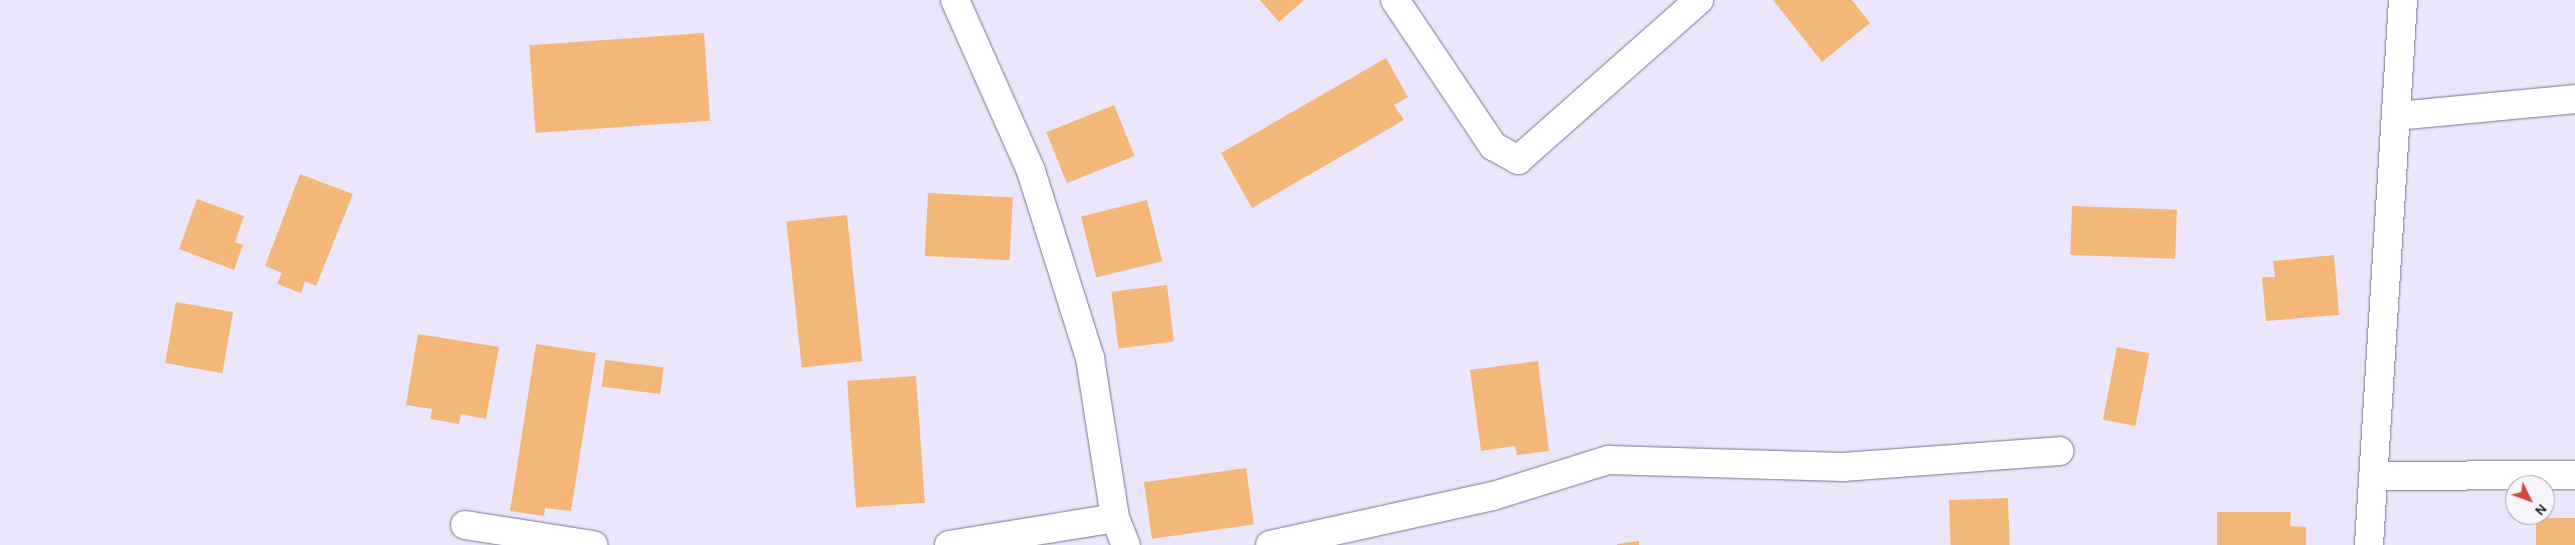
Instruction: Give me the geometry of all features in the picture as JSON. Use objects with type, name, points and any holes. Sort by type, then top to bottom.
[{"type":"street","points":[[956,0],[1032,172],[1090,358],[1115,518],[1126,545]]},
{"type":"street","points":[[1395,0],[1493,146],[1518,160],[1699,0]]},
{"type":"street","points":[[2369,545],[2403,0]]},
{"type":"street","points":[[2396,116],[2575,98]]},
{"type":"street","points":[[1270,545],[1492,496],[1608,460],[1843,467],[2059,451]]},
{"type":"street","points":[[2374,476],[2575,475]]},
{"type":"street","points":[[949,545],[1115,518]]},
{"type":"street","points":[[465,525],[593,545]]},
{"type":"building","points":[[1260,0],[1304,0],[1279,22]]},
{"type":"building","points":[[1773,0],[1852,0],[1870,23],[1822,62]]},
{"type":"building","points":[[704,33],[710,121],[536,133],[529,45]]},
{"type":"building","points":[[1386,58],[1408,97],[1394,105],[1404,120],[1252,208],[1221,153]]},
{"type":"building","points":[[1114,105],[1135,156],[1067,183],[1046,132]]},
{"type":"building","points":[[300,174],[353,194],[316,286],[305,281],[301,293],[277,284],[282,273],[265,266]]},
{"type":"building","points":[[928,193],[1013,197],[1010,260],[925,256]]},
{"type":"building","points":[[197,199],[244,216],[235,242],[243,245],[234,270],[179,249]]},
{"type":"building","points":[[1147,200],[1162,261],[1096,278],[1081,216]]},
{"type":"building","points":[[2072,206],[2177,210],[2175,259],[2070,255]]},
{"type":"building","points":[[847,215],[862,361],[802,368],[786,221]]},
{"type":"building","points":[[2334,255],[2339,315],[2266,321],[2262,277],[2275,277],[2273,261]]},
{"type":"building","points":[[1167,285],[1174,342],[1118,348],[1111,292]]},
{"type":"building","points":[[176,302],[233,312],[222,373],[165,363]]},
{"type":"building","points":[[418,334],[499,347],[486,419],[461,414],[459,424],[430,419],[432,409],[406,405]]},
{"type":"building","points":[[536,344],[596,353],[571,511],[545,508],[544,516],[510,511]]},
{"type":"building","points":[[2117,347],[2149,353],[2135,426],[2103,420]]},
{"type":"building","points":[[605,360],[664,367],[660,394],[602,387]]},
{"type":"building","points":[[1538,361],[1549,451],[1517,455],[1515,446],[1481,451],[1470,370]]},
{"type":"building","points":[[916,376],[925,503],[856,508],[847,381]]},
{"type":"building","points":[[1246,468],[1254,524],[1152,539],[1144,482]]},
{"type":"building","points":[[2008,498],[2010,545],[1951,545],[1949,500]]},
{"type":"building","points":[[2217,512],[2291,512],[2290,526],[2306,527],[2306,545],[2217,545]]},
{"type":"building","points":[[2555,518],[2575,518],[2575,545],[2536,545],[2536,525],[2555,525]]},
{"type":"building","points":[[1639,541],[1639,545],[1617,545],[1617,544]]}]
